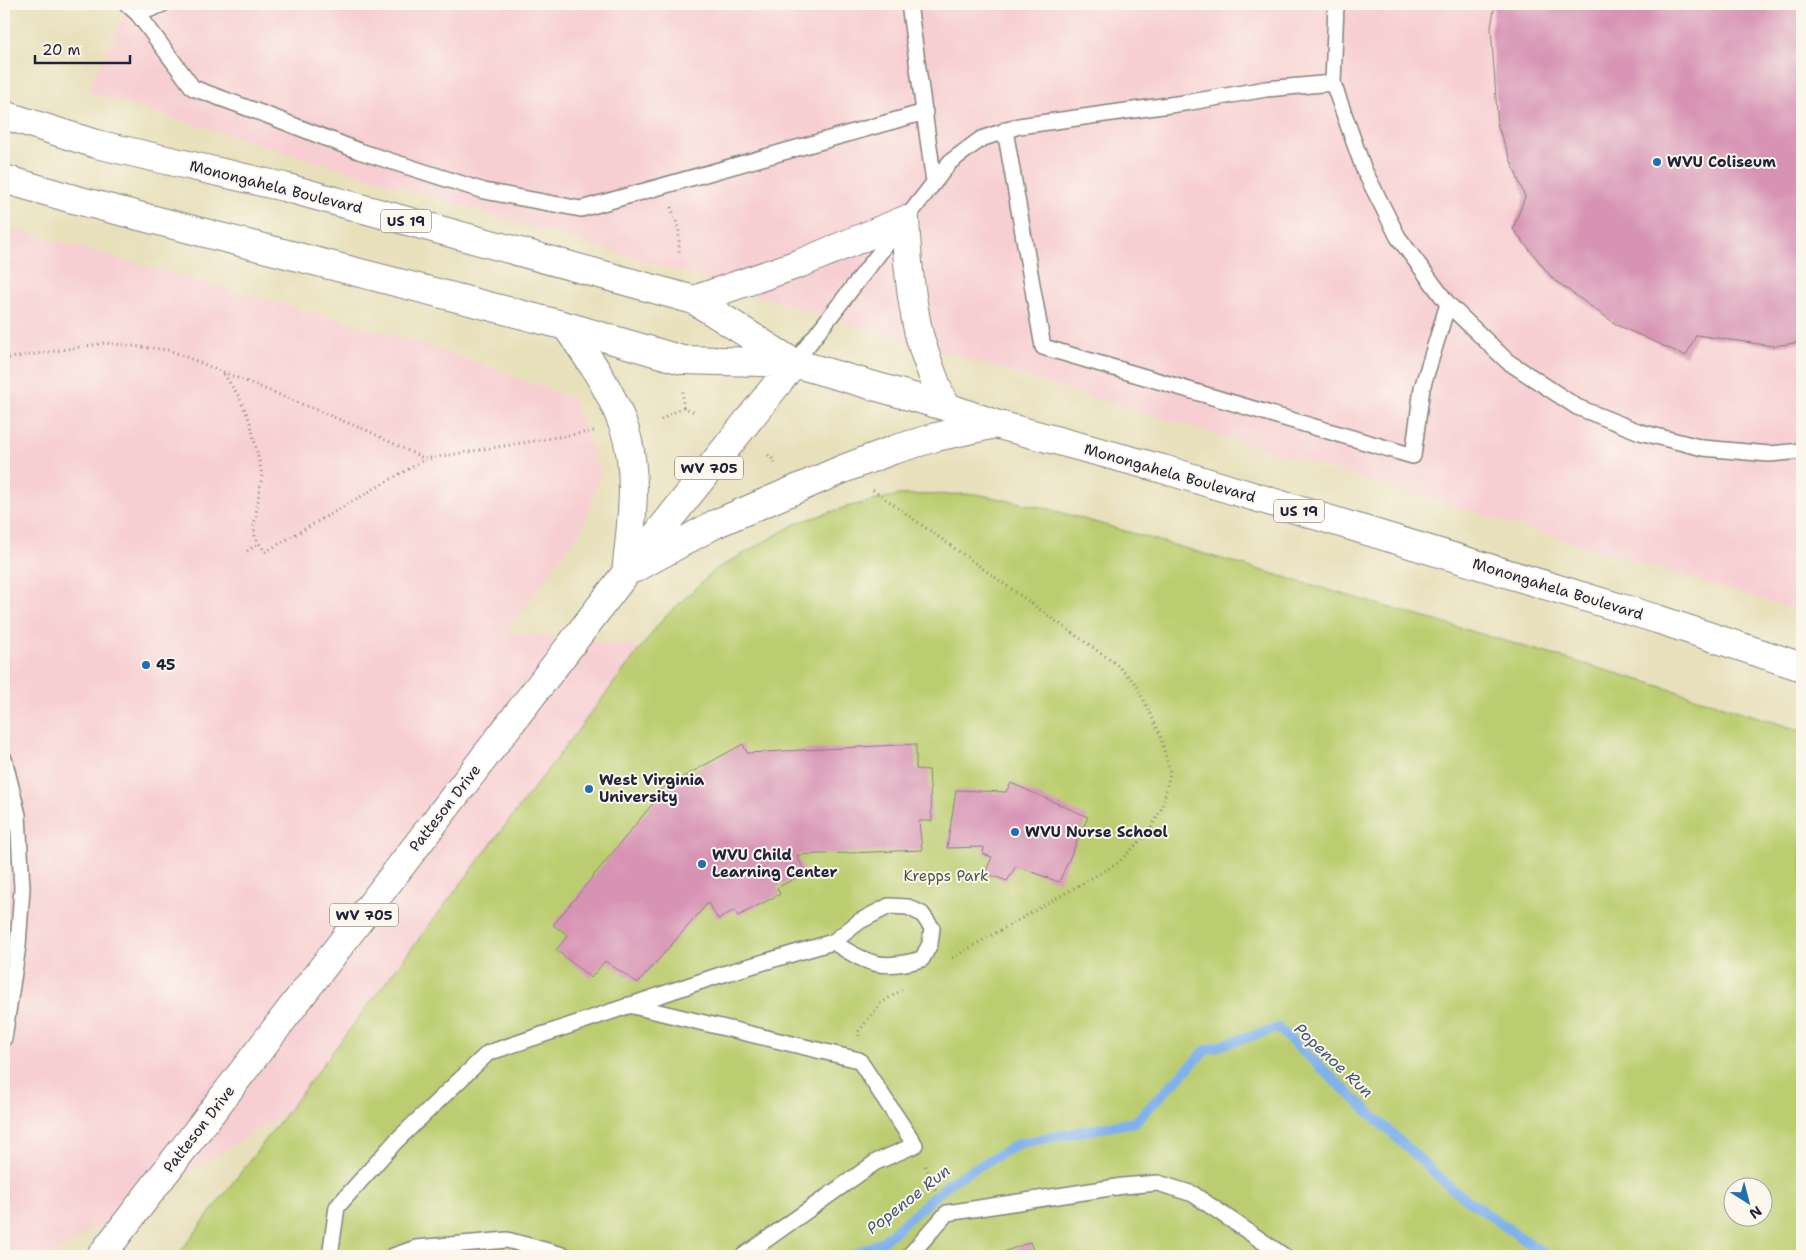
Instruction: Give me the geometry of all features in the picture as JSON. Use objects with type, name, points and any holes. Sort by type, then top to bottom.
[{"type":"main road","name":"Monongahela Boulevard","points":[[4,115],[96,144],[284,187],[694,300],[794,363]]},
{"type":"main road","name":"Monongahela Boulevard","points":[[4,179],[92,204],[566,326],[682,360],[794,363],[944,406],[995,424],[1163,469],[1657,619],[1802,667]]},
{"type":"main road","points":[[694,300],[802,263],[906,220],[907,264],[913,307],[919,336],[944,406]]},
{"type":"main road","points":[[566,326],[596,368],[624,426],[629,451],[633,491],[626,573]]},
{"type":"main road","name":"Patteson Drive","points":[[101,1256],[626,573],[794,363]]},
{"type":"main road","points":[[626,573],[715,524],[843,469],[894,450],[995,424]]},
{"type":"lane","points":[[163,4],[133,9],[193,88],[359,151],[484,191],[581,209],[925,112]]},
{"type":"lane","points":[[909,4],[934,182]]},
{"type":"lane","points":[[1336,4],[1333,83],[1364,170],[1398,237],[1448,304],[1507,361],[1577,407],[1640,432],[1702,448],[1769,454],[1802,451]]},
{"type":"lane","points":[[794,363],[950,162],[981,139],[1019,126],[1191,102],[1266,89],[1333,83]]},
{"type":"lane","points":[[1005,130],[1044,348],[1413,456],[1422,388],[1448,304]]},
{"type":"lane","points":[[4,759],[18,815],[22,888],[18,946],[4,1038]]},
{"type":"lane","points":[[330,1256],[337,1207],[396,1141],[488,1053],[720,975],[833,942],[860,921],[889,906],[908,907],[922,914],[932,928],[930,944],[922,959],[905,964],[876,965],[856,957],[833,942]]},
{"type":"lane","points":[[629,1005],[859,1060],[915,1145],[876,1162],[743,1256]]},
{"type":"lane","points":[[909,1256],[947,1213],[1123,1186],[1158,1183],[1193,1194],[1284,1256]]},
{"type":"lane","points":[[393,1256],[416,1248],[507,1240],[566,1256]]},
{"type":"path","points":[[664,186],[679,228],[679,252]]},
{"type":"path","points":[[4,360],[105,343],[169,350],[368,431],[425,459]]},
{"type":"path","points":[[224,374],[239,397],[250,421],[262,475],[254,537],[265,552],[425,459],[594,431]]},
{"type":"path","points":[[683,386],[683,406]]},
{"type":"path","points":[[683,406],[694,412]]},
{"type":"path","points":[[661,420],[683,406]]},
{"type":"path","points":[[768,455],[774,459],[776,466]]},
{"type":"path","points":[[873,490],[1116,664],[1136,684],[1160,734],[1170,773],[1162,808],[1148,833],[1118,863],[976,942],[944,962]]},
{"type":"path","points":[[247,551],[258,544]]},
{"type":"path","points":[[859,1060],[858,1032],[882,1003],[913,983]]},
{"type":"path","points":[[915,1145],[947,1213]]},
{"type":"shaded area","points":[[130,4],[1802,4],[1802,612],[87,92]]},
{"type":"shaded area","name":"West Virginia University","points":[[4,226],[429,345],[573,398],[601,475],[584,526],[506,632],[1118,698],[394,1048],[50,1256],[4,1256]]},
{"type":"green space","name":"Krepps Park","points":[[976,494],[1049,509],[1650,683],[1802,731],[1802,1256],[177,1256],[662,620],[715,570],[797,523],[846,507],[898,495]]},
{"type":"building","name":"WVU Coliseum","points":[[1495,4],[1802,4],[1802,342],[1773,346],[1696,335],[1686,356],[1617,325],[1553,279],[1513,229],[1525,197],[1498,127],[1491,27]]},
{"type":"building","name":"WVU Child Learning Center","points":[[743,744],[747,753],[916,744],[916,769],[929,770],[932,821],[919,821],[922,850],[797,855],[805,873],[777,888],[780,894],[738,916],[735,910],[718,919],[708,903],[638,983],[605,961],[591,978],[556,950],[568,935],[553,925],[659,796],[656,792]]},
{"type":"building","name":"WVU Nurse School","points":[[1011,783],[1088,817],[1059,882],[1016,866],[1007,881],[985,873],[992,857],[983,854],[984,847],[947,848],[956,790],[1006,792]]},
{"type":"building","points":[[1030,1242],[1035,1256],[993,1256]]},
{"type":"waterway","name":"Popenoe Run","points":[[852,1256],[883,1241],[951,1182],[1020,1143],[1135,1122],[1206,1050],[1278,1028],[1451,1188],[1547,1256]]},
{"type":"place","name":"WVU Coliseum","points":[[1657,162]]},
{"type":"place","name":"45","points":[[146,665]]},
{"type":"place","name":"West Virginia University","points":[[589,789]]},
{"type":"place","name":"WVU Nurse School","points":[[1015,832]]},
{"type":"place","name":"WVU Child Learning Center","points":[[702,864]]}]
